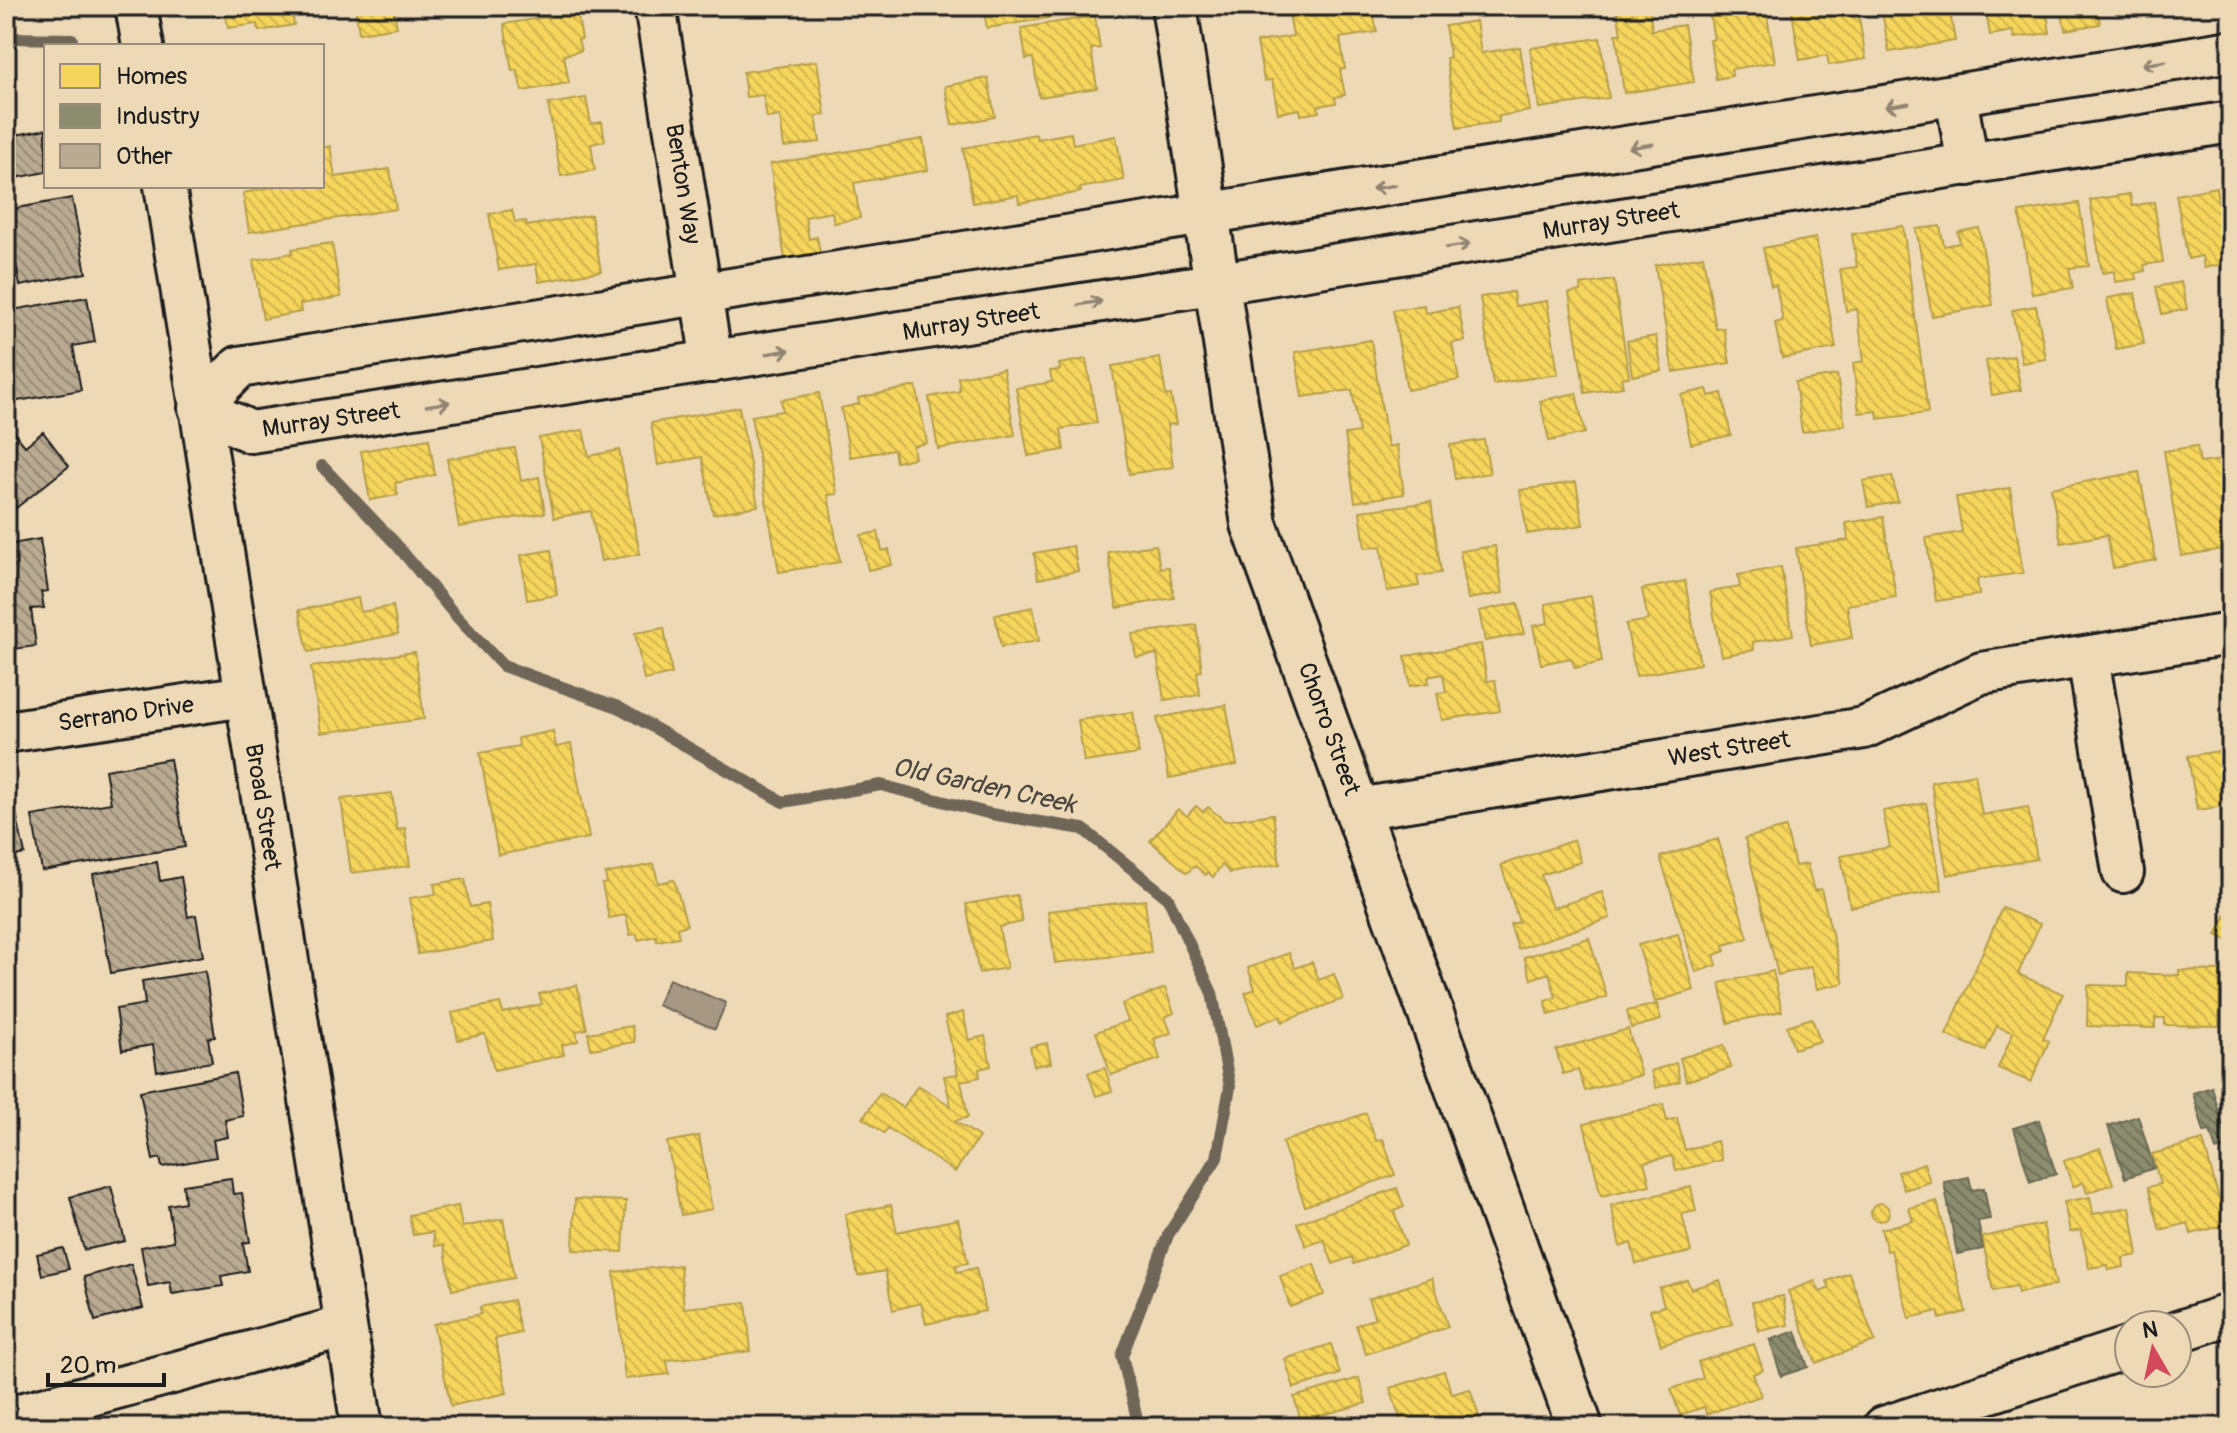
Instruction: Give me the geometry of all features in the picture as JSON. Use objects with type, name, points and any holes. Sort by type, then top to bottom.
[{"type":"street","points":[[136,6],[143,44]]},
{"type":"street","name":"Benton Way","points":[[655,6],[712,362]]},
{"type":"street","name":"Chorro Street","points":[[1174,6],[1254,524],[1580,1427]]},
{"type":"street","points":[[199,408],[239,367],[2231,51]]},
{"type":"street","points":[[1956,96],[1968,165]]},
{"type":"street","name":"Murray Street","points":[[199,408],[251,432],[1219,283],[2231,122]]},
{"type":"street","name":"Broad Street","points":[[165,188],[362,1427]]},
{"type":"street","name":"West Street","points":[[1358,809],[1864,728],[1981,673],[2231,634]]},
{"type":"street","points":[[2088,657],[2123,872]]},
{"type":"street","name":"Serrano Drive","points":[[6,732],[245,696]]},
{"type":"street","points":[[2193,1327],[2231,1314]]},
{"type":"street","points":[[6,1418],[346,1326]]},
{"type":"street","points":[[1884,1427],[2113,1352]]},
{"type":"shaded area","points":[[669,979],[726,1003],[715,1029],[657,1005]]},
{"type":"building: Homes","points":[[224,6],[291,6],[294,25],[259,31],[257,24],[228,28]]},
{"type":"building: Homes","points":[[355,6],[393,6],[397,27],[359,33]]},
{"type":"building: Homes","points":[[983,6],[1084,6],[1085,12],[987,28]]},
{"type":"building: Homes","points":[[1372,6],[1377,32],[1340,38],[1345,69],[1340,70],[1345,95],[1335,97],[1336,103],[1318,106],[1319,112],[1301,115],[1300,109],[1278,113],[1272,80],[1264,81],[1257,42],[1293,36],[1288,8]]},
{"type":"building: Homes","points":[[1616,6],[1649,6],[1652,30],[1684,25],[1694,82],[1624,93],[1616,34],[1621,34]]},
{"type":"building: Homes","points":[[1708,6],[1761,6],[1762,16],[1767,16],[1775,62],[1731,69],[1732,76],[1716,79]]},
{"type":"building: Homes","points":[[1791,6],[1857,6],[1866,59],[1829,65],[1827,55],[1800,60]]},
{"type":"building: Homes","points":[[1881,6],[1949,6],[1955,41],[1889,52]]},
{"type":"building: Homes","points":[[1985,6],[2046,6],[2050,33],[2014,38],[2013,31],[1990,35]]},
{"type":"building: Homes","points":[[2061,6],[2123,8],[2098,12],[2100,24],[2065,30]]},
{"type":"building: Homes","points":[[2147,6],[2210,6],[2211,8],[2149,14]]},
{"type":"building: Homes","points":[[577,12],[581,51],[564,55],[569,83],[522,91],[517,70],[512,71],[504,24]]},
{"type":"building: Homes","points":[[1095,16],[1100,48],[1091,49],[1097,88],[1039,97],[1033,58],[1026,59],[1021,28]]},
{"type":"building: Homes","points":[[1476,21],[1481,53],[1520,47],[1530,111],[1499,116],[1499,122],[1457,128],[1446,58],[1450,57],[1445,26]]},
{"type":"building: Homes","points":[[1600,38],[1609,98],[1539,108],[1530,48]]},
{"type":"building: Homes","points":[[817,61],[825,115],[816,116],[820,142],[784,147],[780,116],[767,118],[763,95],[746,97],[743,72]]},
{"type":"building: Homes","points":[[988,78],[995,117],[952,125],[945,86]]},
{"type":"building: Homes","points":[[586,98],[591,124],[602,122],[605,141],[591,144],[595,170],[561,176],[548,104]]},
{"type":"building: Homes","points":[[1071,133],[1073,144],[1116,136],[1124,180],[1080,188],[1081,192],[1019,203],[1018,195],[973,203],[963,148],[1036,134],[1037,139]]},
{"type":"building: Homes","points":[[923,139],[928,170],[854,183],[860,218],[834,223],[832,212],[805,217],[809,239],[817,237],[820,253],[785,259],[770,164]]},
{"type":"building: Homes","points":[[330,146],[335,177],[390,169],[396,209],[249,232],[243,193],[267,188],[324,188],[324,148]]},
{"type":"building: Homes","points":[[2216,187],[2218,202],[2231,199],[2231,253],[2221,254],[2223,264],[2204,268],[2202,256],[2188,259],[2176,195]]},
{"type":"building: Homes","points":[[2130,194],[2132,206],[2154,202],[2163,262],[2144,265],[2145,271],[2136,273],[2137,279],[2115,282],[2114,271],[2102,273],[2090,200]]},
{"type":"building: Homes","points":[[2079,203],[2089,266],[2069,268],[2073,288],[2032,294],[2019,212]]},
{"type":"building: Homes","points":[[512,210],[515,222],[526,221],[527,226],[591,215],[601,271],[539,282],[536,264],[499,270],[489,214]]},
{"type":"building: Homes","points":[[1903,226],[1928,413],[1878,419],[1877,411],[1859,413],[1853,363],[1864,361],[1857,309],[1846,311],[1840,269],[1857,267],[1852,234]]},
{"type":"building: Homes","points":[[1940,226],[1944,246],[1960,243],[1958,232],[1979,228],[1993,305],[1932,316],[1916,229]]},
{"type":"building: Homes","points":[[1816,238],[1836,348],[1782,358],[1775,323],[1783,321],[1776,285],[1771,286],[1763,248]]},
{"type":"building: Homes","points":[[332,243],[341,297],[300,304],[301,312],[263,319],[253,260],[293,253],[292,249]]},
{"type":"building: Homes","points":[[1703,256],[1716,329],[1724,328],[1730,363],[1673,372],[1655,265]]},
{"type":"building: Homes","points":[[1614,280],[1629,377],[1621,378],[1623,387],[1585,393],[1569,293],[1581,291],[1580,285]]},
{"type":"building: Homes","points":[[2181,282],[2187,309],[2162,314],[2156,287]]},
{"type":"building: Homes","points":[[1513,292],[1515,306],[1547,301],[1558,374],[1493,384],[1480,297]]},
{"type":"building: Homes","points":[[2135,293],[2144,344],[2116,349],[2107,298]]},
{"type":"building: Homes","points":[[1424,305],[1426,313],[1458,307],[1465,341],[1452,343],[1459,380],[1407,390],[1393,310]]},
{"type":"building: Homes","points":[[2036,306],[2046,359],[2022,363],[2012,310]]},
{"type":"building: Homes","points":[[1656,336],[1662,371],[1632,376],[1627,341]]},
{"type":"building: Homes","points":[[1371,340],[1388,447],[1397,445],[1404,494],[1355,502],[1345,434],[1359,432],[1352,390],[1302,397],[1295,352]]},
{"type":"building: Homes","points":[[2014,356],[2021,390],[1992,395],[1986,361]]},
{"type":"building: Homes","points":[[1160,358],[1166,396],[1171,395],[1176,424],[1167,425],[1173,467],[1129,474],[1112,366]]},
{"type":"building: Homes","points":[[1086,359],[1097,423],[1061,429],[1064,450],[1028,456],[1016,388],[1052,382],[1050,371],[1060,370],[1059,364]]},
{"type":"building: Homes","points":[[1003,369],[1015,435],[938,449],[929,397],[960,391],[958,377]]},
{"type":"building: Homes","points":[[1837,375],[1845,425],[1802,432],[1795,382]]},
{"type":"building: Homes","points":[[916,386],[927,443],[913,446],[915,458],[896,462],[894,450],[850,457],[841,408],[859,404],[858,398]]},
{"type":"building: Homes","points":[[1707,389],[1709,396],[1722,393],[1731,435],[1691,444],[1681,395]]},
{"type":"building: Homes","points":[[819,393],[837,494],[828,495],[840,562],[779,572],[751,416],[783,411],[781,400]]},
{"type":"building: Homes","points":[[1576,393],[1585,433],[1549,441],[1540,401]]},
{"type":"building: Homes","points":[[739,407],[758,506],[713,514],[702,457],[658,465],[651,423]]},
{"type":"building: Homes","points":[[583,430],[589,456],[619,450],[640,554],[601,561],[591,511],[554,518],[539,438]]},
{"type":"building: Homes","points":[[429,439],[435,475],[395,483],[398,495],[370,500],[361,451]]},
{"type":"building: Homes","points":[[1484,440],[1490,473],[1455,479],[1450,445]]},
{"type":"building: Homes","points":[[2197,446],[2200,463],[2231,459],[2231,521],[2219,523],[2223,549],[2181,556],[2164,451]]},
{"type":"building: Homes","points":[[515,448],[521,481],[539,477],[545,513],[459,527],[447,459]]},
{"type":"building: Homes","points":[[2139,472],[2156,560],[2113,568],[2107,535],[2061,543],[2051,488]]},
{"type":"building: Homes","points":[[1892,476],[1898,502],[1868,507],[1863,481]]},
{"type":"building: Homes","points":[[1576,482],[1583,525],[1527,534],[1520,490]]},
{"type":"building: Homes","points":[[2010,488],[2023,573],[1977,579],[1979,595],[1936,601],[1926,538],[1962,532],[1956,497]]},
{"type":"building: Homes","points":[[1431,502],[1441,573],[1417,576],[1419,586],[1387,591],[1381,546],[1365,548],[1360,511]]},
{"type":"building: Homes","points":[[1883,517],[1896,597],[1847,605],[1852,638],[1811,645],[1796,548],[1848,540],[1846,523]]},
{"type":"building: Homes","points":[[878,532],[882,551],[889,549],[892,565],[868,570],[861,535]]},
{"type":"building: Homes","points":[[1156,545],[1160,568],[1169,567],[1174,598],[1117,608],[1108,552]]},
{"type":"building: Homes","points":[[1073,546],[1078,571],[1038,579],[1034,553]]},
{"type":"building: Homes","points":[[1495,546],[1503,593],[1468,599],[1460,551]]},
{"type":"building: Homes","points":[[551,550],[557,595],[527,600],[521,555]]},
{"type":"building: Homes","points":[[1781,567],[1793,635],[1753,642],[1754,650],[1721,656],[1710,592],[1740,587],[1738,575]]},
{"type":"building: Homes","points":[[1685,581],[1700,664],[1636,676],[1626,624],[1648,620],[1642,589]]},
{"type":"building: Homes","points":[[1591,596],[1602,662],[1575,668],[1571,658],[1541,664],[1533,626],[1548,623],[1545,604]]},
{"type":"building: Homes","points":[[358,598],[361,612],[393,606],[398,634],[308,652],[299,610]]},
{"type":"building: Homes","points":[[1518,603],[1524,634],[1485,641],[1479,611]]},
{"type":"building: Homes","points":[[1033,607],[1039,641],[1001,647],[995,615]]},
{"type":"building: Homes","points":[[1196,625],[1202,671],[1197,672],[1200,695],[1164,700],[1157,654],[1136,657],[1132,634]]},
{"type":"building: Homes","points":[[664,628],[672,674],[644,680],[635,633]]},
{"type":"building: Homes","points":[[1481,644],[1487,681],[1495,680],[1500,711],[1442,720],[1437,693],[1446,692],[1443,674],[1428,677],[1429,683],[1410,686],[1405,656]]},
{"type":"building: Homes","points":[[415,652],[424,719],[321,733],[311,667]]},
{"type":"building: Homes","points":[[1226,705],[1237,765],[1169,778],[1157,718]]},
{"type":"building: Homes","points":[[1133,712],[1139,754],[1084,762],[1078,720]]},
{"type":"building: Homes","points":[[553,731],[556,747],[571,744],[589,838],[498,855],[480,753],[519,746],[518,738]]},
{"type":"building: Homes","points":[[2231,749],[2231,805],[2197,810],[2188,756]]},
{"type":"building: Homes","points":[[1975,774],[1982,815],[2028,807],[2037,859],[1947,875],[1931,782]]},
{"type":"building: Homes","points":[[392,793],[397,830],[405,828],[410,866],[351,873],[341,799]]},
{"type":"building: Homes","points":[[1926,803],[1942,890],[1850,907],[1841,856],[1890,847],[1883,811]]},
{"type":"building: Homes","points":[[1196,806],[1203,812],[1208,807],[1225,821],[1273,814],[1280,864],[1230,873],[1222,865],[1213,877],[1195,866],[1187,873],[1150,841],[1178,809],[1187,816]]},
{"type":"building: Homes","points":[[1786,828],[1795,866],[1807,864],[1814,891],[1821,889],[1844,983],[1817,989],[1811,967],[1778,975],[1745,838]]},
{"type":"building: Homes","points":[[1718,839],[1748,938],[1724,945],[1725,951],[1714,955],[1717,965],[1696,972],[1660,857]]},
{"type":"building: Homes","points":[[1574,840],[1581,862],[1541,875],[1552,908],[1602,892],[1610,918],[1518,949],[1510,924],[1519,922],[1501,865]]},
{"type":"building: Homes","points":[[654,864],[658,883],[674,880],[687,925],[677,928],[679,937],[657,941],[656,936],[638,940],[637,934],[630,935],[626,915],[609,918],[602,884],[607,883],[605,874]]},
{"type":"building: Homes","points":[[465,879],[470,907],[487,904],[493,941],[418,954],[410,898],[436,894],[434,884]]},
{"type":"building: Homes","points":[[1017,895],[1022,922],[999,927],[1007,968],[979,973],[966,904]]},
{"type":"building: Homes","points":[[1145,900],[1151,952],[1055,963],[1048,911]]},
{"type":"building: Homes","points":[[2231,904],[2231,942],[2216,935]]},
{"type":"building: Homes","points":[[2002,908],[2040,924],[2018,974],[2063,994],[2043,1039],[2049,1041],[2031,1082],[1998,1068],[2013,1033],[1997,1026],[1985,1051],[1946,1035]]},
{"type":"building: Homes","points":[[1678,934],[1694,990],[1655,1002],[1638,945]]},
{"type":"building: Homes","points":[[1589,938],[1607,997],[1549,1015],[1545,1001],[1556,997],[1549,973],[1531,979],[1524,957]]},
{"type":"building: Homes","points":[[1289,953],[1295,968],[1312,962],[1319,980],[1334,974],[1343,999],[1282,1022],[1280,1016],[1257,1025],[1245,993],[1255,989],[1248,968]]},
{"type":"building: Homes","points":[[2179,970],[2220,971],[2219,1026],[2165,1025],[2165,1018],[2155,1018],[2155,1028],[2087,1026],[2088,985],[2128,986],[2128,973],[2179,975]]},
{"type":"building: Homes","points":[[1773,971],[1782,1011],[1728,1023],[1720,983]]},
{"type":"building: Homes","points":[[577,985],[587,1029],[576,1031],[578,1041],[562,1045],[564,1055],[494,1070],[485,1034],[458,1040],[452,1013],[500,1003],[503,1013],[542,1004],[539,994]]},
{"type":"building: Homes","points":[[1165,988],[1174,1013],[1165,1017],[1171,1033],[1154,1039],[1160,1059],[1111,1075],[1096,1032],[1128,1021],[1122,1004]]},
{"type":"building: Homes","points":[[1657,1004],[1661,1020],[1631,1028],[1627,1011]]},
{"type":"building: Homes","points":[[963,1012],[969,1040],[985,1036],[991,1066],[979,1069],[980,1077],[961,1081],[968,1117],[955,1121],[979,1137],[955,1172],[888,1128],[884,1133],[863,1118],[880,1093],[903,1108],[918,1085],[951,1106],[944,1076],[958,1074],[945,1017]]},
{"type":"building: Homes","points":[[1812,1018],[1820,1041],[1794,1049],[1787,1026]]},
{"type":"building: Homes","points":[[632,1026],[635,1042],[591,1049],[588,1033]]},
{"type":"building: Homes","points":[[1628,1029],[1641,1075],[1585,1091],[1578,1070],[1563,1074],[1556,1050]]},
{"type":"building: Homes","points":[[1047,1043],[1051,1063],[1034,1066],[1030,1047]]},
{"type":"building: Homes","points":[[1724,1045],[1731,1068],[1686,1081],[1680,1058]]},
{"type":"building: Homes","points":[[1676,1063],[1680,1081],[1656,1088],[1651,1071]]},
{"type":"building: Homes","points":[[1105,1068],[1112,1091],[1096,1096],[1088,1073]]},
{"type":"building: Homes","points":[[1663,1104],[1667,1121],[1677,1118],[1685,1150],[1717,1141],[1722,1160],[1676,1171],[1672,1156],[1644,1162],[1650,1185],[1601,1196],[1584,1124]]},
{"type":"building: Homes","points":[[1366,1113],[1376,1141],[1383,1139],[1395,1175],[1305,1206],[1282,1142]]},
{"type":"building: Homes","points":[[699,1136],[712,1209],[681,1215],[667,1142]]},
{"type":"building: Homes","points":[[2203,1140],[2226,1225],[2191,1234],[2188,1223],[2160,1230],[2148,1187],[2160,1184],[2152,1154]]},
{"type":"building: Homes","points":[[2100,1148],[2113,1184],[2087,1193],[2083,1182],[2073,1187],[2064,1161]]},
{"type":"building: Homes","points":[[1924,1163],[1930,1182],[1904,1190],[1898,1172]]},
{"type":"building: Homes","points":[[1691,1187],[1696,1211],[1682,1214],[1691,1252],[1636,1264],[1631,1243],[1620,1247],[1611,1205]]},
{"type":"building: Homes","points":[[1397,1188],[1404,1207],[1394,1211],[1406,1245],[1354,1264],[1352,1257],[1333,1264],[1324,1240],[1306,1246],[1297,1223]]},
{"type":"building: Homes","points":[[2090,1197],[2093,1214],[2130,1207],[2138,1255],[2123,1258],[2124,1267],[2109,1270],[2108,1265],[2089,1268],[2081,1230],[2070,1232],[2064,1202]]},
{"type":"building: Homes","points":[[575,1199],[626,1201],[623,1252],[573,1250]]},
{"type":"building: Homes","points":[[1937,1201],[1966,1312],[1940,1319],[1938,1311],[1909,1318],[1891,1250],[1887,1251],[1881,1229],[1913,1221],[1909,1208]]},
{"type":"building: Homes","points":[[1880,1203],[1889,1212],[1880,1221],[1871,1212]]},
{"type":"building: Homes","points":[[891,1205],[897,1232],[958,1219],[968,1263],[956,1265],[957,1272],[976,1268],[985,1311],[926,1324],[921,1303],[893,1310],[885,1271],[858,1276],[845,1214]]},
{"type":"building: Homes","points":[[458,1206],[462,1227],[503,1219],[514,1278],[452,1290],[444,1245],[435,1246],[433,1232],[413,1235],[409,1215]]},
{"type":"building: Homes","points":[[2043,1224],[2056,1285],[2018,1293],[2016,1286],[1993,1291],[1982,1237]]},
{"type":"building: Homes","points":[[1314,1264],[1324,1295],[1290,1307],[1280,1276]]},
{"type":"building: Homes","points":[[680,1265],[684,1308],[746,1302],[751,1351],[667,1360],[669,1374],[625,1379],[614,1272]]},
{"type":"building: Homes","points":[[1849,1273],[1875,1341],[1816,1363],[1788,1291],[1815,1281],[1820,1292],[1830,1288],[1827,1281]]},
{"type":"building: Homes","points":[[1432,1278],[1448,1327],[1366,1354],[1356,1325],[1375,1318],[1368,1299]]},
{"type":"building: Homes","points":[[1687,1280],[1691,1289],[1720,1280],[1733,1324],[1661,1345],[1650,1310],[1664,1306],[1659,1288]]},
{"type":"building: Homes","points":[[1783,1296],[1788,1325],[1759,1331],[1752,1302]]},
{"type":"building: Homes","points":[[513,1300],[521,1333],[495,1339],[507,1393],[451,1406],[433,1324],[481,1314],[480,1307]]},
{"type":"building: Homes","points":[[1331,1344],[1340,1374],[1294,1388],[1285,1359]]},
{"type":"building: Homes","points":[[1754,1344],[1763,1370],[1753,1374],[1761,1396],[1707,1414],[1704,1407],[1680,1415],[1671,1389],[1703,1378],[1698,1362]]},
{"type":"building: Homes","points":[[1444,1371],[1452,1394],[1470,1389],[1479,1416],[1446,1427],[1403,1427],[1390,1388]]},
{"type":"building: Homes","points":[[1359,1378],[1366,1403],[1301,1421],[1294,1397]]},
{"type":"building: Industry","points":[[2212,1087],[2228,1146],[2216,1150],[2210,1131],[2204,1132],[2193,1093]]},
{"type":"building: Industry","points":[[2138,1116],[2154,1168],[2125,1178],[2108,1126]]},
{"type":"building: Industry","points":[[2039,1120],[2056,1174],[2030,1182],[2014,1128]]},
{"type":"building: Industry","points":[[1969,1177],[1972,1190],[1984,1188],[1990,1219],[1978,1221],[1983,1249],[1957,1254],[1944,1182]]},
{"type":"building: Industry","points":[[1796,1331],[1808,1367],[1781,1376],[1770,1340]]},
{"type":"building: Other","points":[[6,96],[9,96],[16,135],[44,129],[44,172],[6,180]]},
{"type":"building: Other","points":[[72,198],[86,273],[20,286],[11,237],[6,238],[6,210]]},
{"type":"building: Other","points":[[87,297],[95,342],[73,346],[81,390],[6,403],[6,311]]},
{"type":"building: Other","points":[[12,430],[25,446],[43,432],[69,466],[6,516],[6,435]]},
{"type":"building: Other","points":[[40,539],[48,591],[41,592],[44,608],[31,609],[36,646],[6,650],[6,545]]},
{"type":"building: Other","points":[[170,759],[185,847],[42,871],[32,816],[111,803],[105,770]]},
{"type":"building: Other","points":[[15,809],[25,854],[6,858],[6,811]]},
{"type":"building: Other","points":[[157,862],[160,881],[181,877],[188,917],[196,915],[203,956],[111,973],[93,874]]},
{"type":"building: Other","points":[[205,971],[215,1037],[208,1038],[212,1062],[157,1071],[153,1045],[122,1050],[116,1009],[145,1004],[142,981]]},
{"type":"building: Other","points":[[235,1073],[243,1116],[225,1120],[228,1137],[213,1140],[216,1157],[162,1167],[160,1158],[153,1160],[140,1091]]},
{"type":"building: Other","points":[[231,1178],[233,1194],[242,1193],[250,1242],[243,1243],[248,1271],[221,1276],[223,1286],[172,1294],[170,1282],[148,1286],[141,1247],[174,1241],[168,1205],[185,1202],[183,1185]]},
{"type":"building: Other","points":[[111,1186],[125,1241],[84,1250],[70,1197]]},
{"type":"building: Other","points":[[63,1248],[69,1269],[42,1275],[37,1254]]},
{"type":"building: Other","points":[[131,1264],[143,1308],[95,1321],[84,1277]]},
{"type":"waterway","name":"Old Garden Creek","points":[[6,38],[72,39]]},
{"type":"waterway","name":"Old Garden Creek","points":[[322,466],[396,544],[455,615],[503,666],[618,707],[783,802],[881,785],[991,814],[1083,829],[1168,898],[1212,993],[1230,1087],[1217,1158],[1168,1235],[1122,1356],[1139,1427]]}]
